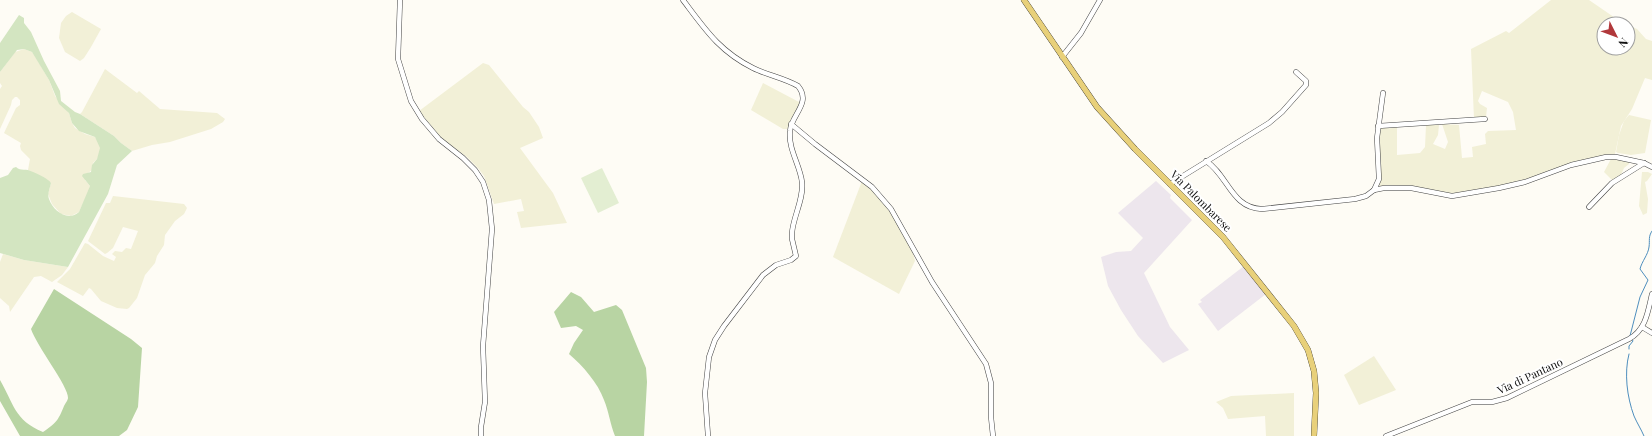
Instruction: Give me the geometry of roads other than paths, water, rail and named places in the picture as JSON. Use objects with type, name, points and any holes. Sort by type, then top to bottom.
[{"type":"main road","name":"Via Palombarese","points":[[1024,0],[1104,115],[1135,149],[1223,237],[1289,319],[1301,337],[1311,358],[1315,378],[1316,396],[1314,436]]},
{"type":"street","points":[[400,0],[398,59],[411,101],[422,119],[436,137],[465,160],[477,172],[484,185],[490,203],[492,232],[487,277],[483,346],[485,402],[481,436]]},
{"type":"street","points":[[683,0],[711,36],[728,53],[752,67],[799,88],[803,104],[791,124],[789,133],[790,143],[802,184],[801,196],[792,231],[792,239],[796,256],[791,260],[774,266],[763,275],[715,340],[709,357],[705,393],[708,436]]},
{"type":"street","points":[[1062,56],[1079,36],[1100,0]]},
{"type":"street","points":[[1170,184],[1263,128],[1278,116],[1306,85],[1306,81],[1296,72]]},
{"type":"street","points":[[1374,190],[1379,179],[1376,140],[1382,94]]},
{"type":"street","points":[[1378,126],[1485,119]]},
{"type":"street","points":[[791,124],[810,141],[872,187],[891,209],[932,282],[986,364],[991,383],[991,417],[993,436]]},
{"type":"street","points":[[1206,161],[1216,169],[1237,199],[1246,206],[1254,208],[1286,207],[1355,199],[1364,197],[1374,190],[1385,187],[1409,188],[1454,196],[1519,184],[1568,166],[1606,157],[1616,157],[1644,163],[1652,167]]},
{"type":"street","points":[[1589,207],[1612,183],[1644,163]]},
{"type":"street","points":[[1652,294],[1642,327],[1652,334]]},
{"type":"street","name":"Via di Pantano","points":[[1386,436],[1471,403],[1495,402],[1507,398],[1629,339],[1642,327]]},
{"type":"street","points":[[1400,430],[1404,436]]},
{"type":"waterway","points":[[1630,336],[1640,297],[1648,280],[1640,269],[1648,250],[1652,231]]},
{"type":"waterway","points":[[1629,349],[1629,346],[1633,341],[1632,339]]},
{"type":"waterway","points":[[1629,354],[1627,361],[1628,393],[1634,416],[1644,436]]}]
